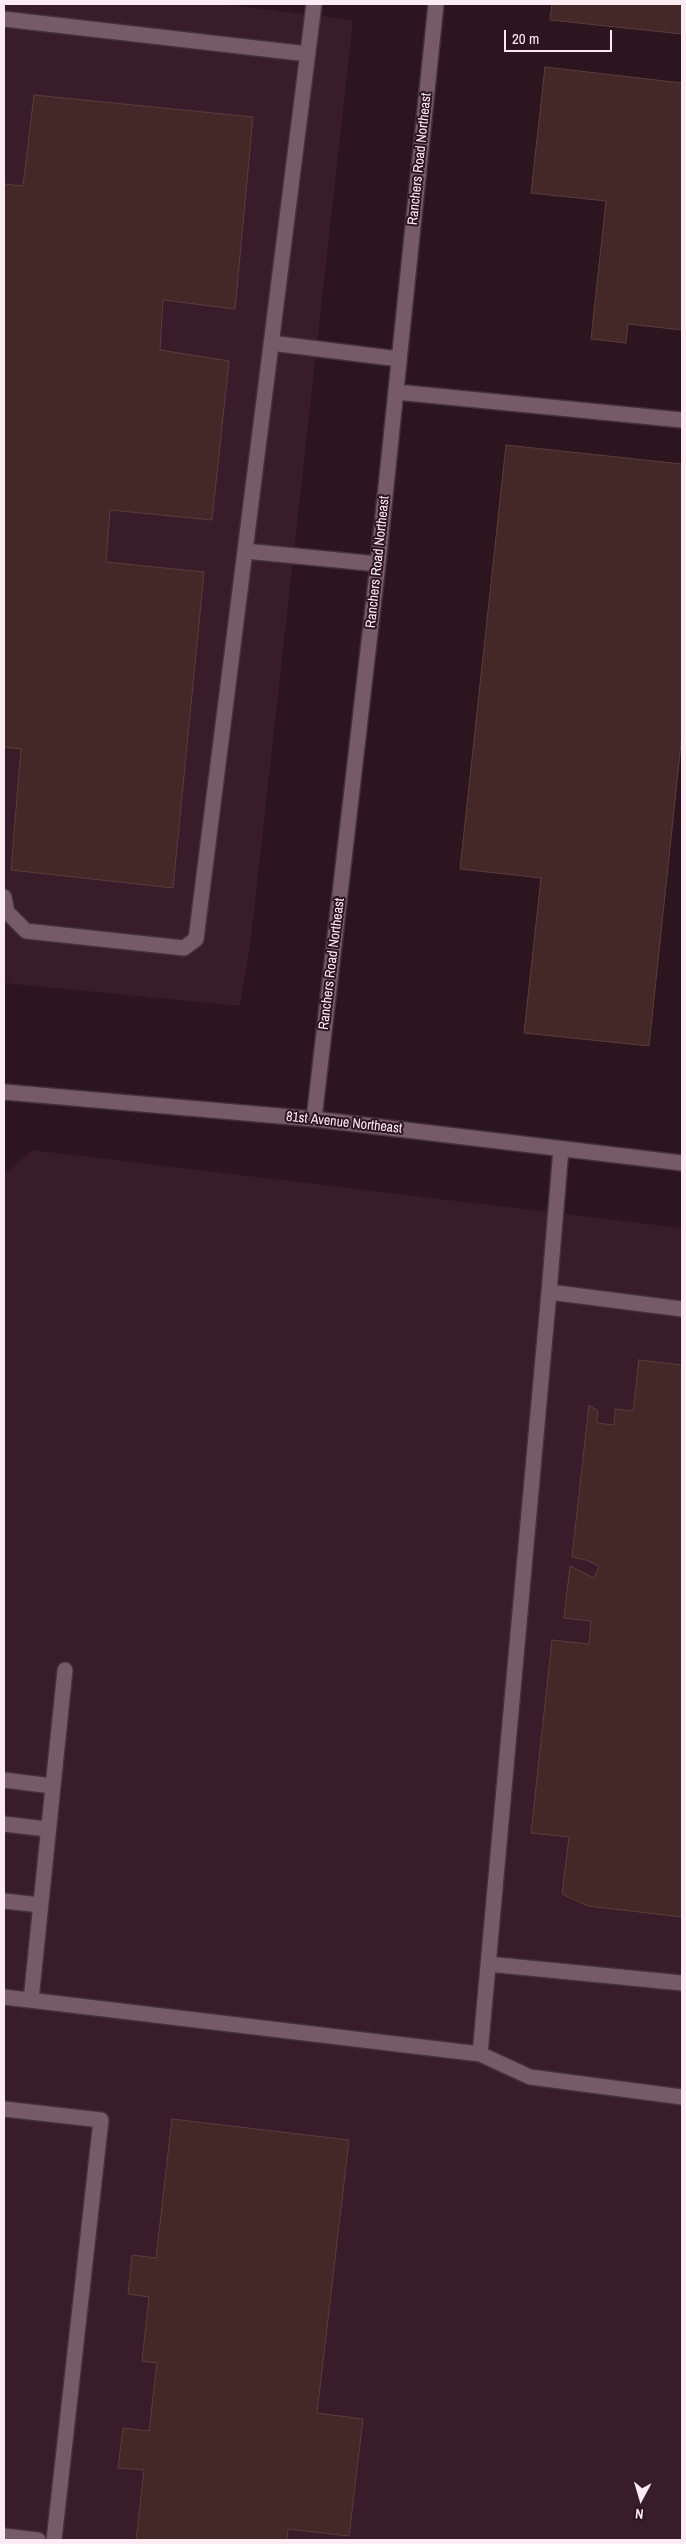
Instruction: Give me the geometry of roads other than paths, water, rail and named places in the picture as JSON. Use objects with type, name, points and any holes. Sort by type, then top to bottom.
[{"type":"street","points":[[4,897],[7,912],[26,931],[184,948],[196,939],[314,4]]},
{"type":"street","name":"Ranchers Road Northeast","points":[[314,1119],[378,564],[436,4]]},
{"type":"street","points":[[4,20],[308,54]]},
{"type":"street","points":[[272,343],[399,358]]},
{"type":"street","points":[[396,392],[682,420]]},
{"type":"street","points":[[245,551],[378,564]]},
{"type":"street","name":"81st Avenue Northeast","points":[[4,1092],[314,1119],[682,1164]]},
{"type":"street","points":[[480,2054],[561,1149]]},
{"type":"street","points":[[549,1292],[682,1309]]},
{"type":"street","points":[[31,2000],[47,1828],[65,1670]]},
{"type":"street","points":[[4,1780],[52,1786]]},
{"type":"street","points":[[4,1824],[47,1828]]},
{"type":"street","points":[[7,1904],[40,1905]]},
{"type":"street","points":[[488,1964],[682,1983]]},
{"type":"street","points":[[4,1997],[480,2054],[530,2077],[682,2097]]},
{"type":"street","points":[[4,2110],[101,2120],[54,2540]]},
{"type":"street","points":[[4,2536],[38,2540]]}]
